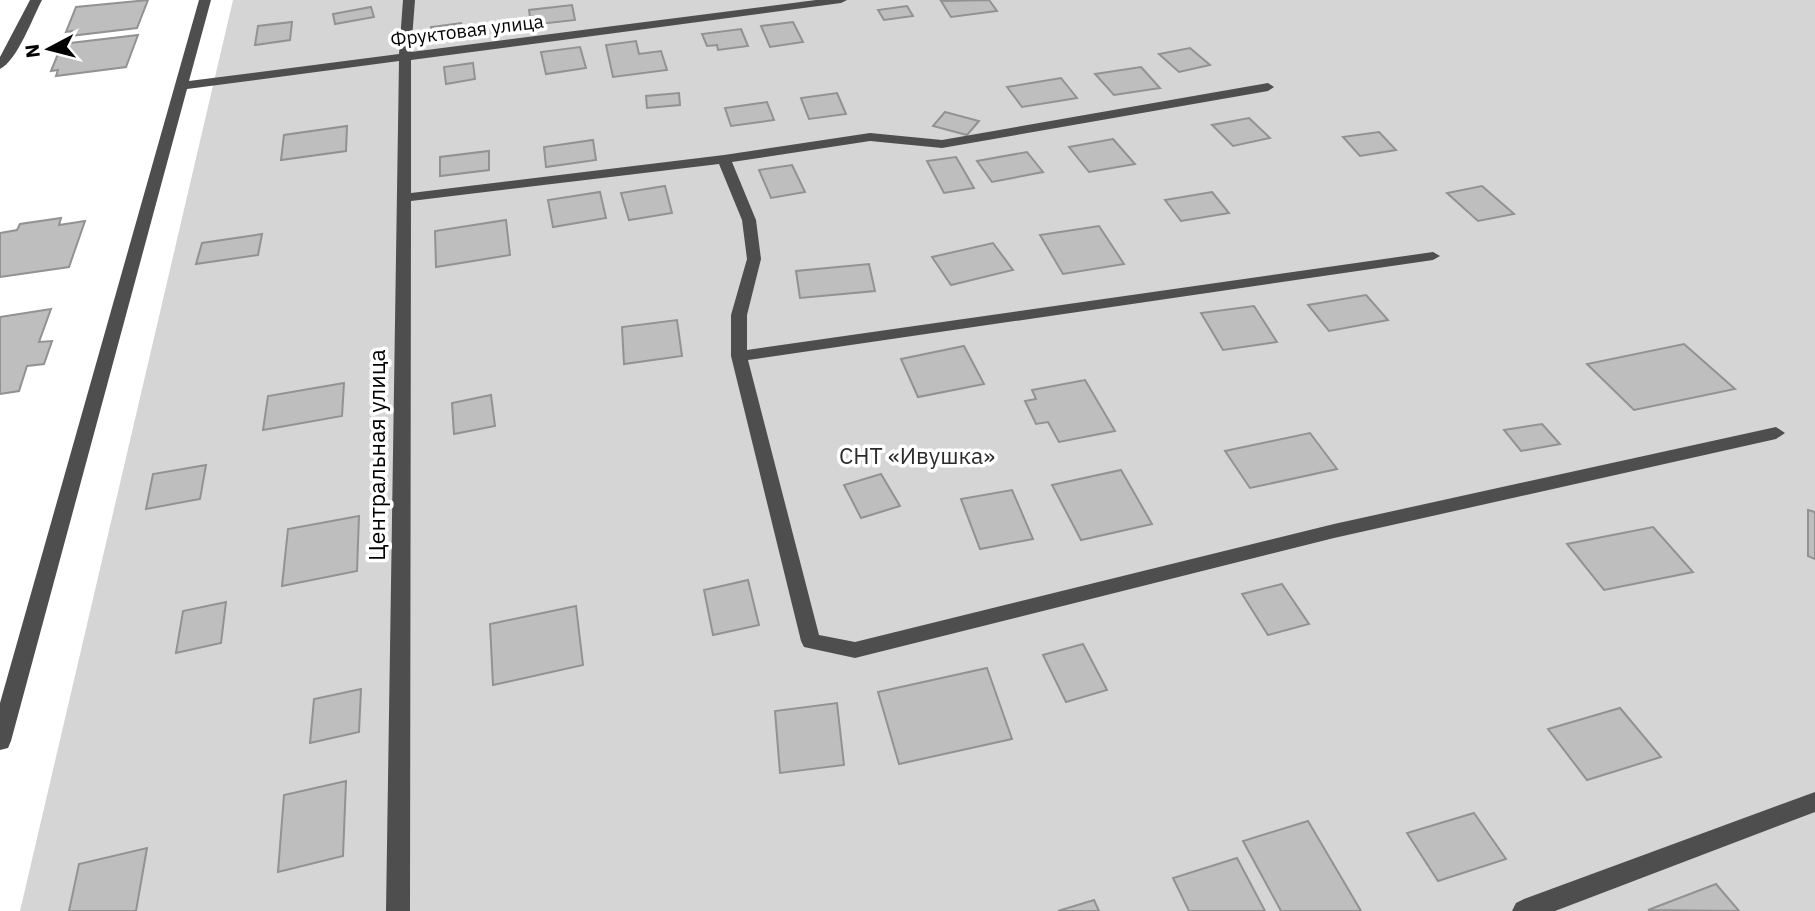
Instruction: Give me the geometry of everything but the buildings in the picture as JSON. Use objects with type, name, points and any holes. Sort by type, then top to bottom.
[{"type":"street","points":[[0,65],[8,55],[36,0]]},
{"type":"street","points":[[0,741],[205,0]]},
{"type":"street","name":"Центральная улица","points":[[398,911],[405,55],[409,0]]},
{"type":"street","name":"Фруктовая улица","points":[[181,86],[841,0]]},
{"type":"street","points":[[404,198],[724,159],[870,137],[942,144],[1268,87]]},
{"type":"street","points":[[724,159],[749,219],[754,259],[739,315],[739,356],[811,641],[855,650],[1334,531],[1776,433]]},
{"type":"street","points":[[739,356],[1433,256]]},
{"type":"street","points":[[1524,911],[1815,802]]},
{"type":"green space","name":"СНТ «Ивушка»","points":[[233,0],[1815,0],[1815,911],[20,911]]}]
